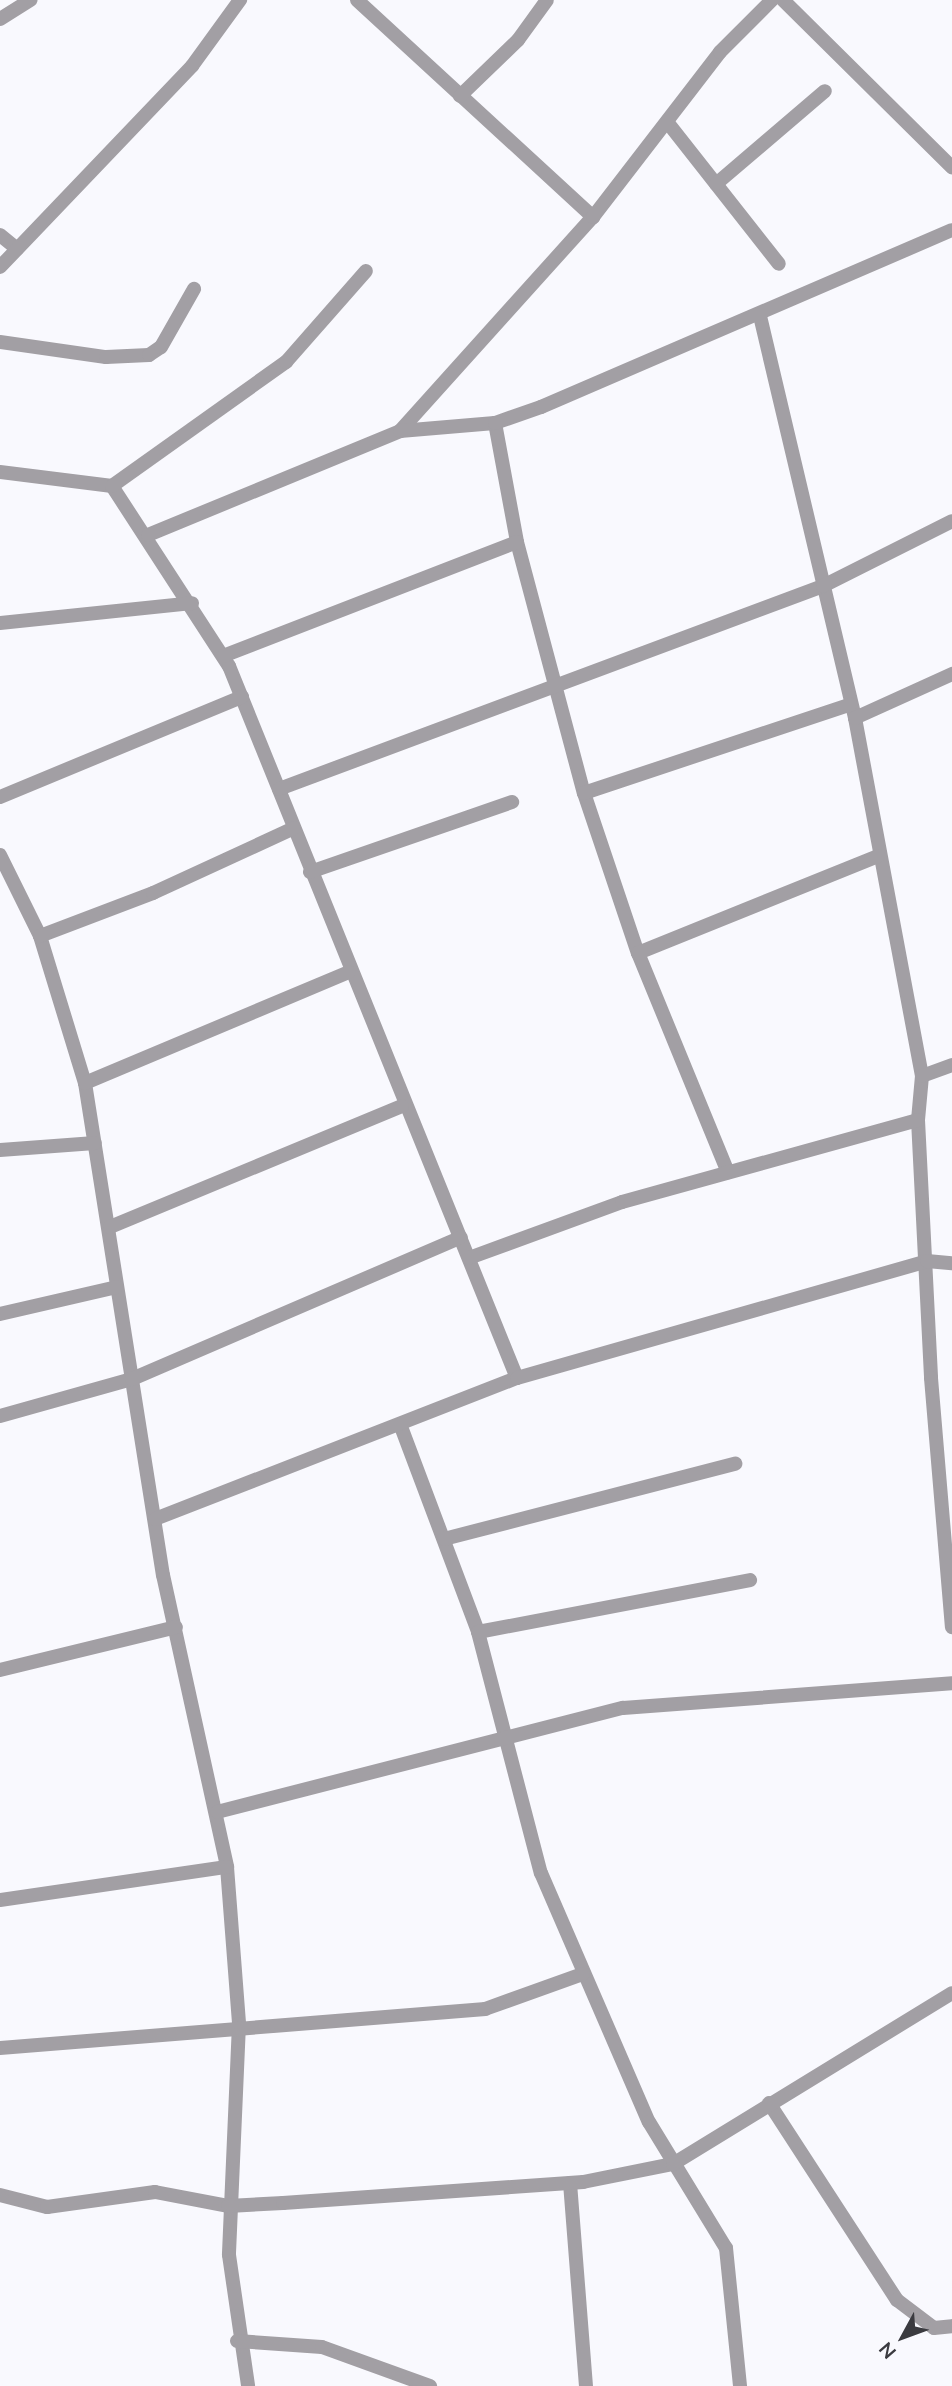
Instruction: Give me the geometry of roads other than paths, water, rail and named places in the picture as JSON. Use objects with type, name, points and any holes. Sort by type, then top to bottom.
[{"type":"street","points":[[0,19],[30,0]]},
{"type":"street","points":[[0,267],[191,66],[240,0]]},
{"type":"street","points":[[357,0],[593,217]]},
{"type":"street","points":[[460,96],[518,40],[547,0]]},
{"type":"street","points":[[400,431],[593,217],[720,52],[772,0]]},
{"type":"street","points":[[783,0],[952,167]]},
{"type":"street","points":[[716,184],[825,92]]},
{"type":"street","points":[[668,123],[779,264]]},
{"type":"street","points":[[148,534],[400,431],[495,423],[760,316],[952,230]]},
{"type":"street","points":[[0,236],[17,249]]},
{"type":"street","points":[[0,472],[111,486],[280,367],[366,271]]},
{"type":"street","points":[[0,342],[106,357],[149,355],[161,347],[194,289]]},
{"type":"street","points":[[760,316],[855,718],[878,856],[922,1076],[918,1120],[946,1490],[952,1627]]},
{"type":"street","points":[[495,423],[517,542],[584,793],[638,953],[728,1172]]},
{"type":"street","points":[[111,486],[148,534],[192,603],[223,656],[242,697],[402,1106],[461,1237],[517,1378]]},
{"type":"street","points":[[279,789],[823,586],[952,521]]},
{"type":"street","points":[[223,656],[517,542]]},
{"type":"street","points":[[0,623],[192,603]]},
{"type":"street","points":[[855,718],[952,674]]},
{"type":"street","points":[[0,797],[242,697]]},
{"type":"street","points":[[584,793],[851,704]]},
{"type":"street","points":[[310,872],[512,802]]},
{"type":"street","points":[[40,936],[153,894],[294,828]]},
{"type":"street","points":[[0,855],[40,936],[85,1083],[155,1519],[227,1867],[239,2024],[228,2206],[237,2341],[248,2386]]},
{"type":"street","points":[[638,953],[878,856]]},
{"type":"street","points":[[85,1083],[349,972]]},
{"type":"street","points":[[922,1076],[952,1065]]},
{"type":"street","points":[[110,1227],[402,1106]]},
{"type":"street","points":[[469,1258],[622,1202],[918,1120]]},
{"type":"street","points":[[0,1150],[95,1143]]},
{"type":"street","points":[[0,1416],[132,1379],[461,1237]]},
{"type":"street","points":[[155,1519],[517,1378],[928,1261],[952,1263]]},
{"type":"street","points":[[0,1314],[117,1287]]},
{"type":"street","points":[[400,1424],[478,1632],[526,1832],[583,1974],[673,2164],[726,2248],[740,2386]]},
{"type":"street","points":[[444,1539],[735,1464]]},
{"type":"street","points":[[478,1632],[750,1580]]},
{"type":"street","points":[[0,1670],[176,1627]]},
{"type":"street","points":[[217,1812],[624,1708],[952,1683]]},
{"type":"street","points":[[0,1900],[227,1867]]},
{"type":"street","points":[[0,2048],[239,2024],[485,2009],[583,1974]]},
{"type":"street","points":[[0,2196],[47,2207],[155,2192],[228,2206],[570,2183],[673,2164],[952,1993]]},
{"type":"street","points":[[769,2103],[897,2300],[934,2328],[952,2326]]},
{"type":"street","points":[[570,2183],[586,2386]]},
{"type":"street","points":[[237,2341],[322,2347],[430,2386]]}]
